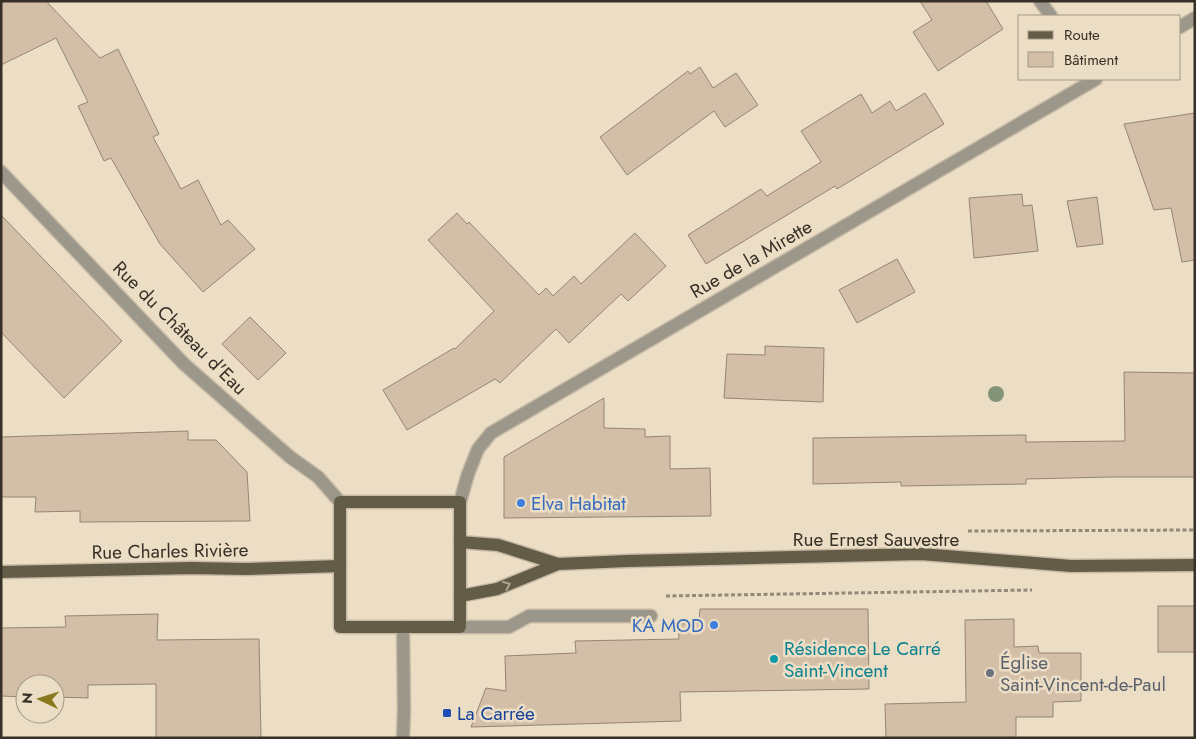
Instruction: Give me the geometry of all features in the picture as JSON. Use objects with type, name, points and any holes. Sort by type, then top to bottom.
[{"type":"main road","points":[[340,502],[460,502],[460,627],[340,627],[340,502]]},
{"type":"main road","name":"Rue Ernest Sauvestre","points":[[460,542],[498,545],[558,564]]},
{"type":"main road","name":"Rue Ernest Sauvestre","points":[[460,596],[497,589],[558,564],[627,561],[921,554],[1072,566],[1195,565]]},
{"type":"main road","name":"Rue Charles Rivière","points":[[1,572],[340,566]]},
{"type":"street","points":[[1040,1],[1050,15]]},
{"type":"street","points":[[1181,26],[1195,18]]},
{"type":"street","name":"Rue de la Mirette","points":[[460,502],[478,449],[491,433],[1093,80]]},
{"type":"street","name":"Rue du Château d'Eau","points":[[1,172],[184,364],[290,457],[318,477],[340,502]]},
{"type":"street","points":[[460,627],[509,627],[529,616],[651,616]]},
{"type":"street","points":[[402,627],[403,738]]},
{"type":"path","points":[[651,616],[660,596],[1037,590]]},
{"type":"building","points":[[1,1],[46,1],[100,58],[118,49],[159,134],[153,137],[181,189],[198,180],[221,225],[228,220],[255,249],[203,292],[160,244],[111,158],[104,161],[78,106],[88,102],[56,38],[1,65]]},
{"type":"building","points":[[920,1],[986,1],[1003,29],[938,71],[913,32],[932,20]]},
{"type":"building","points":[[700,67],[713,88],[736,73],[758,105],[725,127],[714,111],[627,175],[600,137],[688,71],[690,74]]},
{"type":"building","points":[[925,93],[944,124],[837,189],[835,186],[706,264],[688,235],[761,189],[767,196],[821,162],[801,131],[861,94],[872,113],[890,101],[896,111]]},
{"type":"building","points":[[1195,113],[1195,260],[1182,262],[1171,208],[1154,210],[1124,124]]},
{"type":"building","points":[[1022,194],[1023,206],[1032,205],[1038,251],[974,258],[969,198]]},
{"type":"building","points":[[1097,197],[1103,244],[1077,247],[1067,201]]},
{"type":"building","points":[[457,213],[467,224],[469,222],[539,295],[546,288],[553,296],[574,276],[581,284],[635,233],[666,266],[628,301],[621,294],[569,343],[556,329],[500,383],[495,379],[407,430],[383,390],[455,349],[494,311],[428,240]]},
{"type":"building","points":[[1,215],[122,341],[64,398],[1,332]]},
{"type":"building","points":[[897,259],[915,292],[857,323],[839,290]]},
{"type":"building","points":[[250,317],[286,353],[258,380],[222,344]]},
{"type":"building","points":[[765,346],[824,348],[823,402],[724,398],[727,354],[765,355]]},
{"type":"building","points":[[1124,372],[1195,373],[1195,477],[1026,479],[1026,484],[901,486],[901,482],[813,484],[813,438],[1026,435],[1026,442],[1125,441]]},
{"type":"building","points":[[604,398],[604,428],[645,429],[645,437],[670,436],[670,469],[710,468],[711,516],[504,518],[504,457]]},
{"type":"building","points":[[188,431],[188,440],[216,440],[247,472],[250,521],[80,522],[80,511],[35,512],[36,497],[1,497],[1,437]]},
{"type":"building","points":[[1158,606],[1195,606],[1195,652],[1158,652]]},
{"type":"building","points":[[700,609],[868,609],[869,689],[680,692],[681,721],[471,727],[486,688],[506,691],[505,656],[576,653],[575,641],[679,639],[678,624],[699,623]]},
{"type":"building","points":[[158,614],[157,640],[259,639],[261,738],[156,738],[156,684],[88,685],[88,698],[65,697],[65,674],[15,674],[15,697],[1,696],[1,628],[66,627],[65,616]]},
{"type":"building","name":"Église Saint-Vincent-de-Paul","points":[[1014,619],[1014,647],[1038,646],[1039,653],[1081,653],[1081,701],[1053,702],[1053,717],[1016,717],[1016,738],[886,738],[885,704],[966,702],[965,620]]},
{"type":"place","name":"Elva Habitat","points":[[521,503]]},
{"type":"place","name":"KA MOD","points":[[714,625]]},
{"type":"place","name":"Résidence Le Carré Saint-Vincent","points":[[774,659]]},
{"type":"place","name":"Église Saint-Vincent-de-Paul","points":[[990,673]]},
{"type":"place","name":"La Carrée","points":[[447,713]]}]
